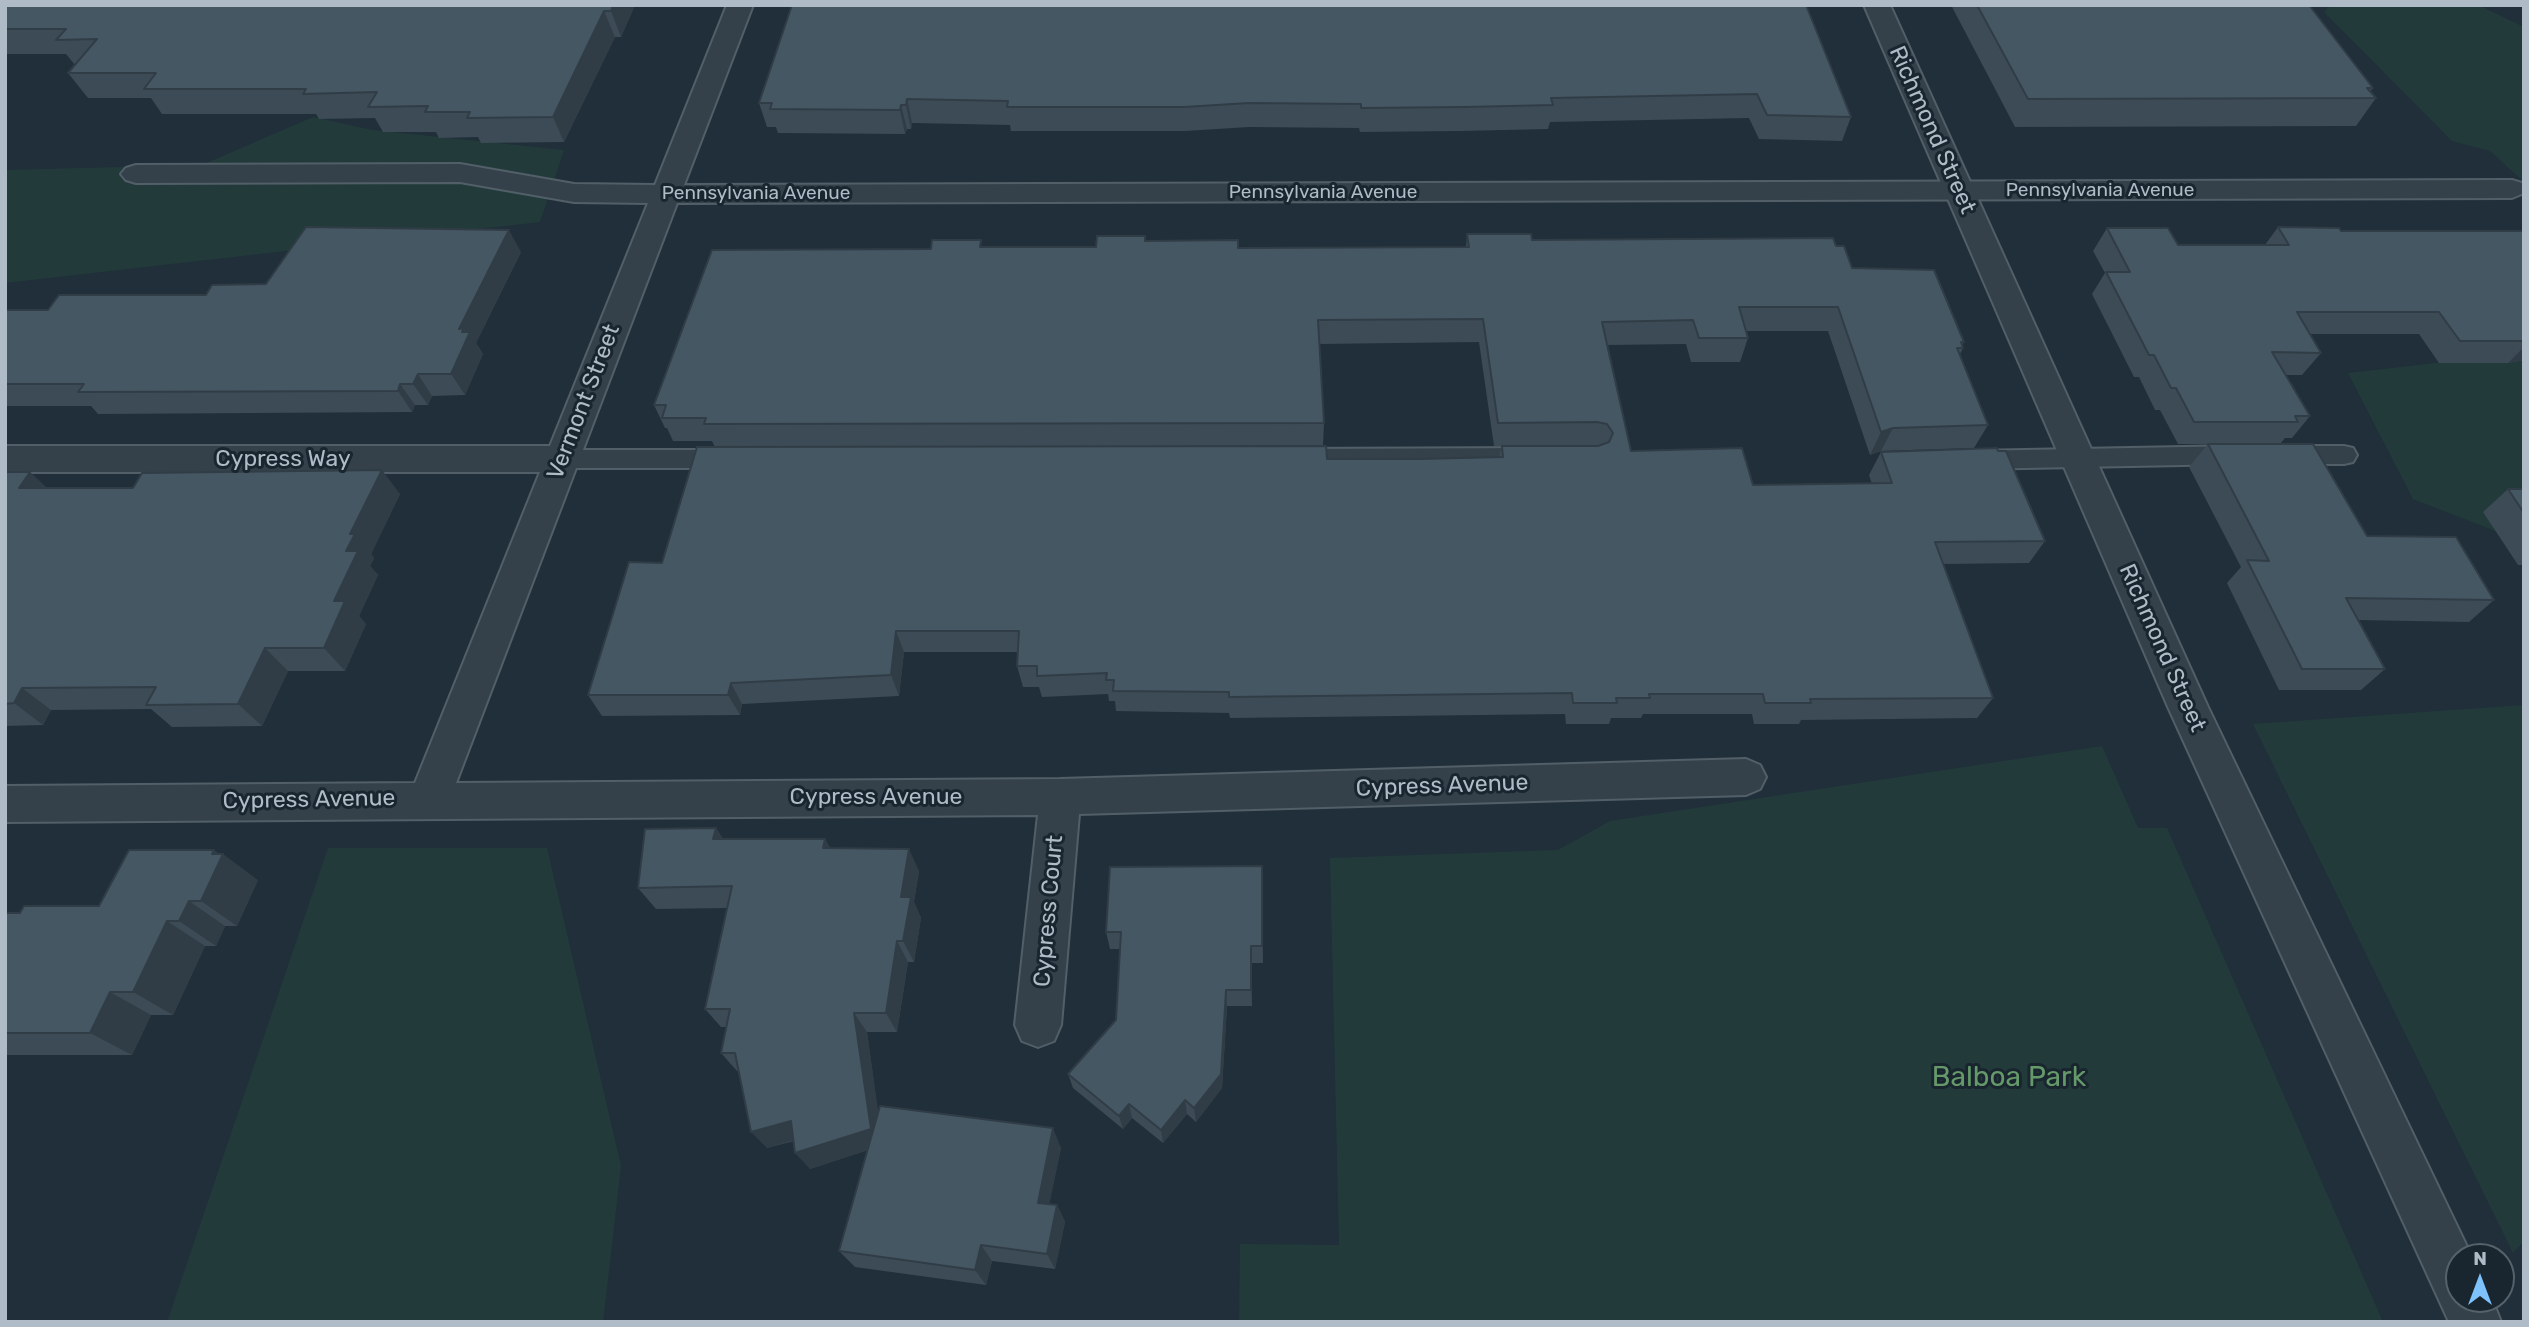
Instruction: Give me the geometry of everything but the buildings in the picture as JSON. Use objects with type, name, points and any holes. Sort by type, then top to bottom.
[{"type":"street","name":"Vermont Street","points":[[429,799],[740,5]]},
{"type":"street","name":"Richmond Street","points":[[1877,5],[2188,707],[2445,1255]]},
{"type":"street","name":"Pennsylvania Avenue","points":[[136,174],[460,173],[574,193],[666,194],[2512,189]]},
{"type":"street","name":"Cypress Way","points":[[5,459],[561,459]]},
{"type":"street","name":"Cypress Avenue","points":[[5,804],[429,799],[1060,797],[1746,777]]},
{"type":"street","name":"Cypress Court","points":[[1038,1025],[1060,797]]},
{"type":"lane","points":[[1950,460],[2076,456],[2344,455]]},
{"type":"lane","points":[[1257,458],[1563,457]]},
{"type":"lane","points":[[561,459],[756,459]]},
{"type":"green space","points":[[2330,5],[2478,5],[2524,27],[2524,182],[2490,151],[2452,141],[2324,12]]},
{"type":"green space","points":[[313,117],[372,130],[564,150],[540,222],[5,283],[5,170],[202,165]]},
{"type":"green space","points":[[2524,353],[2524,542],[2413,499],[2348,373]]},
{"type":"green space","points":[[2524,705],[2524,1241],[2515,1251],[2515,1243],[2508,1243],[2253,724]]},
{"type":"green space","name":"Balboa Park","points":[[2102,746],[2138,828],[2167,828],[2383,1322],[1239,1322],[1240,1244],[1339,1245],[1330,858],[1558,850],[1610,821]]},
{"type":"green space","points":[[328,848],[547,848],[621,1166],[603,1322],[167,1322]]}]
